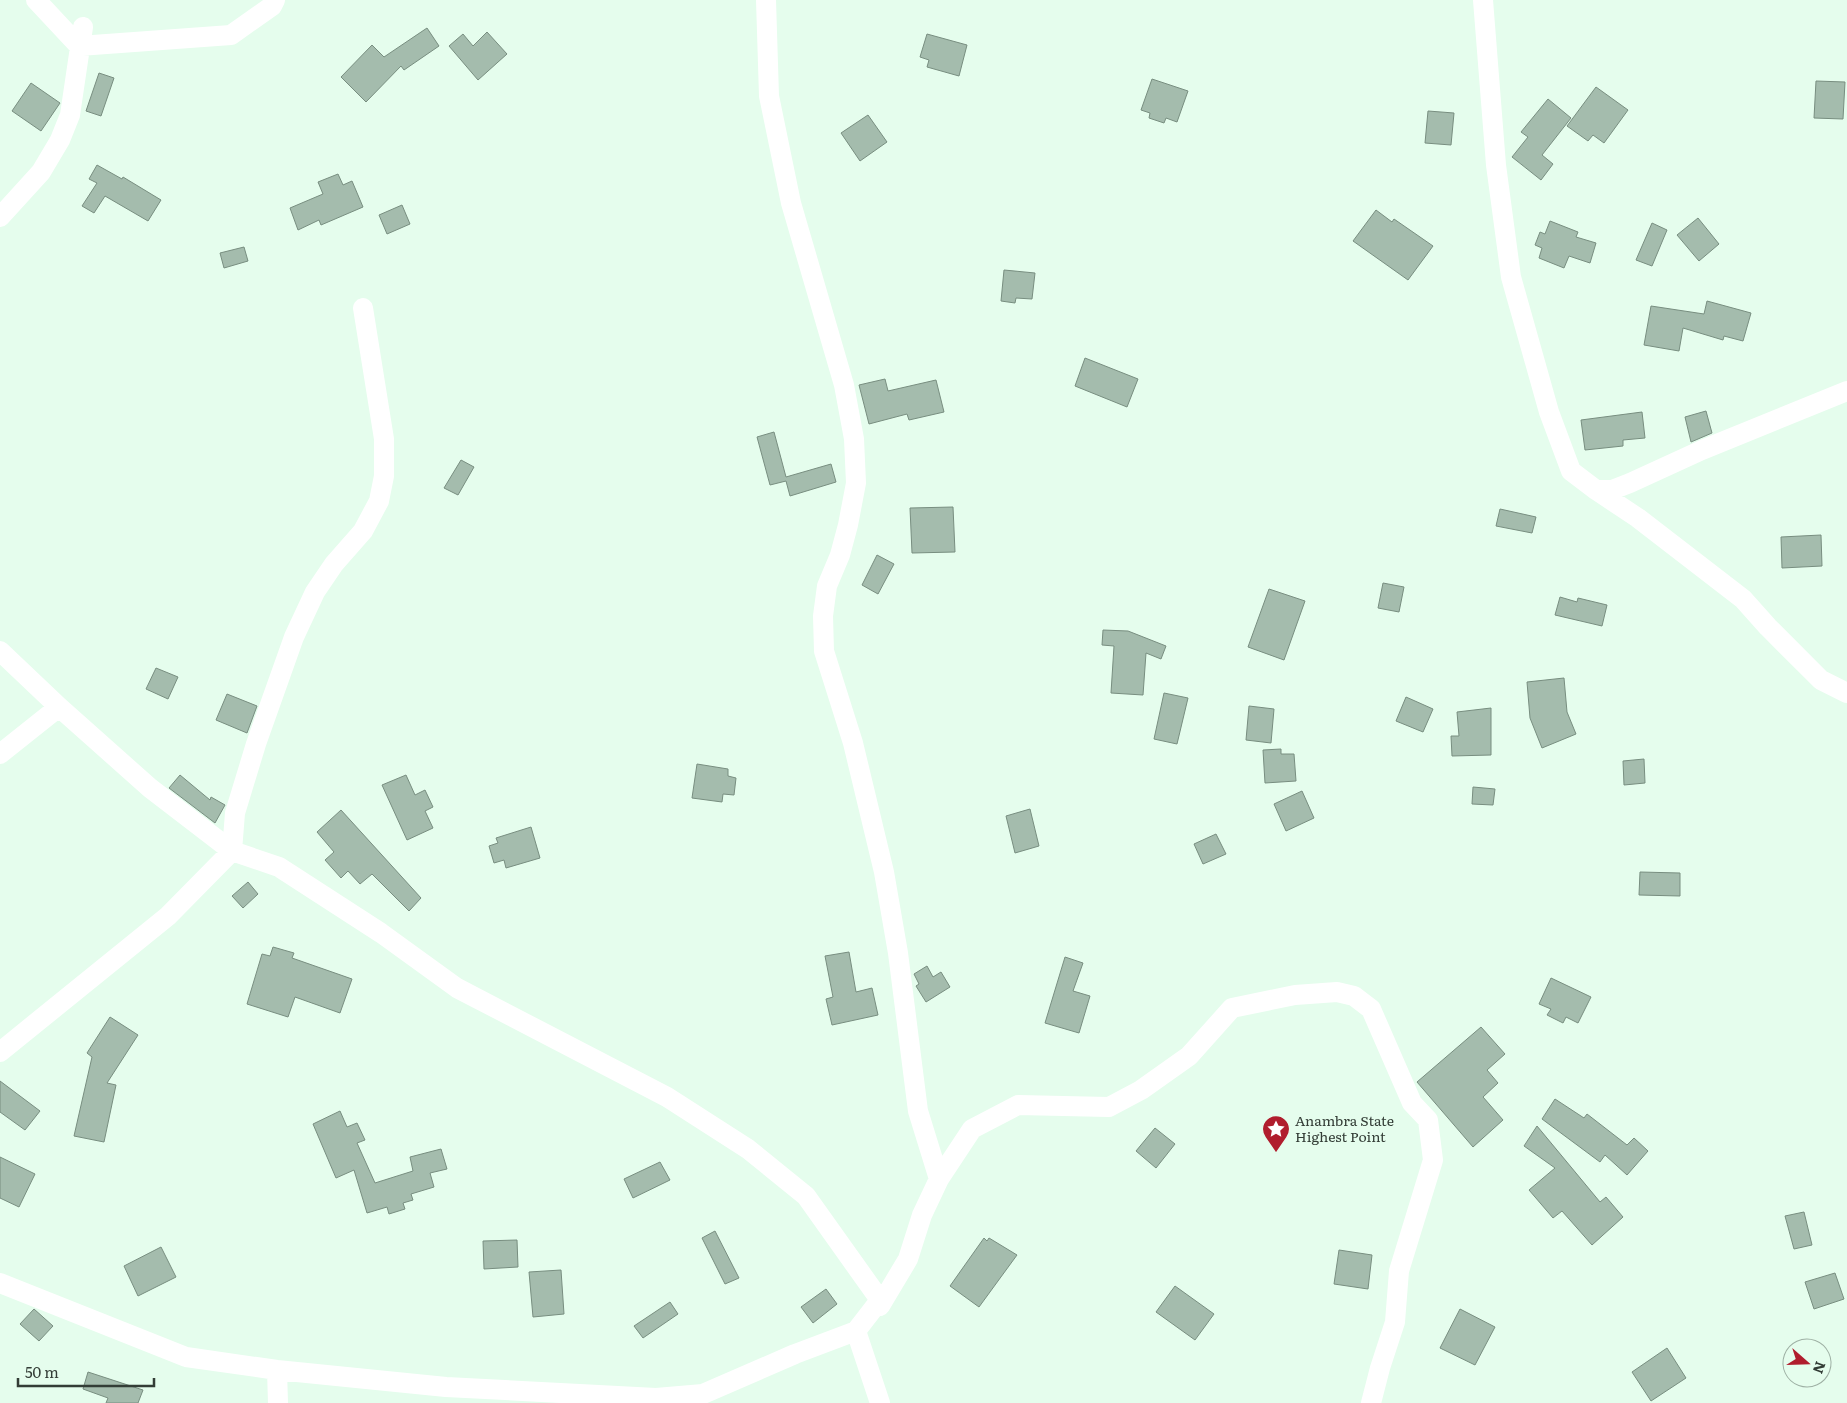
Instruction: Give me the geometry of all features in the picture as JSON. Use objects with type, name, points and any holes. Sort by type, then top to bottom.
[{"type":"street","points":[[36,0],[79,46]]},
{"type":"street","points":[[79,46],[231,35],[272,6],[275,0]]},
{"type":"street","points":[[766,0],[769,96],[791,203],[844,385],[854,439],[856,483],[840,555],[827,586],[823,616],[824,651],[853,743],[884,872],[898,953],[918,1111],[939,1179]]},
{"type":"street","points":[[1483,0],[1496,165],[1510,277],[1549,412],[1571,470],[1596,490],[1638,518],[1743,599],[1821,680],[1847,693]]},
{"type":"street","points":[[0,217],[41,172],[60,140],[70,114],[82,26]]},
{"type":"street","points":[[0,1052],[168,916],[232,851],[235,813],[256,744],[294,637],[315,592],[334,564],[363,531],[379,501],[384,476],[384,439],[363,308]]},
{"type":"street","points":[[1596,490],[1612,490],[1630,483],[1702,450],[1847,391]]},
{"type":"street","points":[[0,651],[58,707],[150,788],[232,851],[279,867],[382,933],[457,988],[667,1097],[748,1149],[806,1196],[880,1300],[880,1306],[908,1259],[922,1215],[939,1179],[972,1129],[1018,1105],[1109,1107],[1141,1090],[1189,1056],[1232,1008],[1295,995],[1337,992],[1354,996],[1370,1009],[1412,1103],[1428,1120],[1433,1160],[1399,1271],[1395,1322],[1371,1403]]},
{"type":"street","points":[[0,754],[58,707]]},
{"type":"street","points":[[0,1283],[186,1357],[277,1370],[446,1387],[656,1398],[703,1394],[795,1354],[856,1331],[880,1300]]},
{"type":"street","points":[[856,1331],[880,1403]]},
{"type":"street","points":[[277,1370],[278,1403]]},
{"type":"building","points":[[427,28],[439,46],[404,70],[401,66],[366,102],[341,77],[372,45],[384,57]]},
{"type":"building","points":[[487,32],[507,54],[478,80],[449,46],[463,34],[473,46]]},
{"type":"building","points":[[927,34],[967,45],[959,76],[927,67],[929,60],[920,57]]},
{"type":"building","points":[[99,73],[114,78],[101,116],[86,111]]},
{"type":"building","points":[[1152,79],[1188,91],[1177,122],[1166,118],[1164,123],[1149,118],[1150,113],[1141,110]]},
{"type":"building","points":[[1816,81],[1845,82],[1843,119],[1814,118]]},
{"type":"building","points":[[31,83],[60,103],[41,131],[12,111]]},
{"type":"building","points":[[1596,87],[1628,110],[1604,143],[1593,135],[1588,141],[1567,126]]},
{"type":"building","points":[[1548,99],[1571,118],[1542,155],[1553,164],[1541,180],[1512,157],[1528,137],[1521,132]]},
{"type":"building","points":[[1428,111],[1454,113],[1451,145],[1425,143]]},
{"type":"building","points":[[868,115],[887,142],[860,161],[841,133]]},
{"type":"building","points":[[97,165],[122,179],[123,177],[161,200],[148,221],[105,196],[94,213],[82,206],[97,183],[89,179]]},
{"type":"building","points":[[338,174],[343,185],[352,181],[363,207],[321,225],[319,220],[298,230],[290,208],[323,194],[318,182]]},
{"type":"building","points":[[402,205],[410,224],[387,234],[379,215]]},
{"type":"building","points":[[1376,210],[1392,222],[1394,219],[1433,246],[1408,280],[1353,241]]},
{"type":"building","points":[[1698,218],[1719,244],[1699,261],[1677,235]]},
{"type":"building","points":[[1550,221],[1578,232],[1576,237],[1596,243],[1590,263],[1569,256],[1564,268],[1539,258],[1542,248],[1535,245],[1540,232],[1545,234]]},
{"type":"building","points":[[1652,223],[1667,230],[1652,266],[1636,260]]},
{"type":"building","points":[[244,247],[248,261],[224,268],[220,253]]},
{"type":"building","points":[[1004,270],[1035,273],[1032,299],[1016,298],[1015,303],[1001,301]]},
{"type":"building","points":[[1707,301],[1751,313],[1743,341],[1724,336],[1723,340],[1683,328],[1679,351],[1644,345],[1651,306],[1704,314]]},
{"type":"building","points":[[1085,358],[1138,379],[1127,407],[1075,386]]},
{"type":"building","points":[[885,379],[888,391],[936,380],[944,412],[909,420],[907,414],[869,424],[859,385]]},
{"type":"building","points":[[1706,411],[1712,433],[1691,442],[1685,417]]},
{"type":"building","points":[[1642,412],[1645,438],[1623,440],[1623,446],[1585,450],[1581,420]]},
{"type":"building","points":[[774,432],[786,477],[831,464],[836,482],[790,496],[786,481],[770,485],[757,437]]},
{"type":"building","points":[[461,460],[474,467],[458,495],[444,488]]},
{"type":"building","points":[[953,507],[955,552],[912,553],[910,508]]},
{"type":"building","points":[[1500,509],[1536,517],[1532,533],[1496,526]]},
{"type":"building","points":[[1821,535],[1822,566],[1782,568],[1781,537]]},
{"type":"building","points":[[877,555],[894,564],[878,594],[862,585]]},
{"type":"building","points":[[1383,583],[1404,587],[1399,612],[1378,608]]},
{"type":"building","points":[[1269,589],[1305,601],[1284,660],[1248,647]]},
{"type":"building","points":[[1560,597],[1577,602],[1578,598],[1607,605],[1602,626],[1555,615]]},
{"type":"building","points":[[1103,630],[1128,631],[1166,646],[1161,659],[1146,653],[1143,695],[1111,693],[1114,646],[1102,645]]},
{"type":"building","points":[[156,668],[178,677],[168,699],[146,689]]},
{"type":"building","points":[[1564,678],[1567,712],[1576,734],[1542,748],[1530,718],[1527,682]]},
{"type":"building","points":[[1164,693],[1188,698],[1177,744],[1154,739]]},
{"type":"building","points":[[227,694],[257,706],[247,733],[216,720]]},
{"type":"building","points":[[1406,697],[1433,709],[1423,732],[1396,721]]},
{"type":"building","points":[[1249,706],[1274,709],[1271,743],[1246,740]]},
{"type":"building","points":[[1491,708],[1491,755],[1452,756],[1451,736],[1459,736],[1457,712]]},
{"type":"building","points":[[1281,749],[1281,754],[1294,754],[1296,781],[1265,783],[1263,750]]},
{"type":"building","points":[[1644,759],[1645,783],[1624,785],[1623,761]]},
{"type":"building","points":[[697,764],[728,769],[728,776],[736,778],[734,795],[723,794],[722,802],[692,798]]},
{"type":"building","points":[[180,775],[210,800],[211,797],[225,805],[215,823],[169,788]]},
{"type":"building","points":[[406,775],[415,795],[425,790],[433,807],[425,811],[433,828],[407,840],[382,785]]},
{"type":"building","points":[[1473,787],[1495,789],[1493,805],[1472,804]]},
{"type":"building","points":[[1302,791],[1314,818],[1286,831],[1274,804]]},
{"type":"building","points":[[1030,809],[1039,846],[1015,853],[1006,816]]},
{"type":"building","points":[[341,810],[421,898],[409,911],[372,874],[360,884],[348,871],[341,878],[325,860],[334,852],[317,832]]},
{"type":"building","points":[[531,827],[540,858],[506,868],[504,860],[494,863],[489,846],[498,843],[496,838]]},
{"type":"building","points":[[1216,834],[1226,854],[1203,864],[1194,844]]},
{"type":"building","points":[[1640,872],[1680,873],[1680,896],[1639,895]]},
{"type":"building","points":[[248,882],[258,894],[243,908],[232,896]]},
{"type":"building","points":[[273,947],[294,953],[292,958],[352,979],[340,1013],[295,997],[288,1017],[247,1004],[262,954],[270,956]]},
{"type":"building","points":[[849,952],[856,992],[872,988],[878,1015],[832,1025],[826,999],[833,997],[825,956]]},
{"type":"building","points":[[1065,957],[1083,963],[1073,991],[1090,996],[1079,1033],[1045,1023]]},
{"type":"building","points":[[927,966],[933,977],[941,972],[950,987],[926,1002],[916,986],[919,984],[914,974]]},
{"type":"building","points":[[1551,978],[1591,997],[1578,1023],[1566,1017],[1563,1023],[1547,1015],[1551,1009],[1539,1004]]},
{"type":"building","points":[[110,1017],[138,1035],[107,1083],[116,1085],[104,1142],[74,1136],[92,1057],[87,1053]]},
{"type":"building","points":[[1481,1027],[1505,1054],[1487,1070],[1498,1083],[1483,1097],[1503,1120],[1473,1147],[1417,1082]]},
{"type":"building","points":[[0,1081],[40,1111],[25,1130],[0,1112]]},
{"type":"building","points":[[1555,1099],[1584,1118],[1587,1114],[1627,1145],[1634,1138],[1648,1151],[1627,1175],[1605,1155],[1600,1162],[1542,1119]]},
{"type":"building","points":[[340,1111],[347,1127],[357,1123],[365,1140],[357,1143],[375,1183],[413,1171],[410,1157],[441,1149],[447,1169],[430,1173],[434,1187],[411,1194],[413,1200],[403,1203],[405,1209],[389,1214],[387,1207],[367,1213],[354,1170],[336,1178],[313,1124]]},
{"type":"building","points":[[1537,1126],[1600,1202],[1606,1197],[1623,1217],[1592,1245],[1562,1211],[1553,1218],[1529,1190],[1555,1168],[1524,1146]]},
{"type":"building","points":[[1155,1128],[1175,1144],[1156,1168],[1136,1151]]},
{"type":"building","points":[[0,1157],[35,1174],[19,1207],[0,1198]]},
{"type":"building","points":[[660,1162],[670,1180],[633,1198],[624,1179]]},
{"type":"building","points":[[1804,1212],[1812,1245],[1794,1249],[1785,1216]]},
{"type":"building","points":[[715,1231],[739,1278],[725,1284],[702,1238]]},
{"type":"building","points":[[984,1238],[987,1241],[989,1238],[1017,1255],[979,1307],[950,1286]]},
{"type":"building","points":[[517,1240],[518,1267],[484,1269],[483,1241]]},
{"type":"building","points":[[161,1247],[176,1277],[138,1296],[124,1266]]},
{"type":"building","points":[[1339,1250],[1372,1255],[1368,1289],[1334,1284]]},
{"type":"building","points":[[561,1270],[564,1314],[533,1317],[529,1272]]},
{"type":"building","points":[[1835,1273],[1844,1299],[1814,1309],[1805,1282]]},
{"type":"building","points":[[1175,1286],[1214,1314],[1195,1340],[1156,1312]]},
{"type":"building","points":[[826,1289],[837,1304],[813,1323],[801,1307]]},
{"type":"building","points":[[670,1302],[678,1314],[643,1338],[634,1326]]},
{"type":"building","points":[[34,1309],[53,1326],[39,1341],[20,1324]]},
{"type":"building","points":[[1460,1309],[1495,1327],[1475,1365],[1440,1348]]},
{"type":"building","points":[[1667,1348],[1686,1378],[1651,1401],[1632,1372]]},
{"type":"building","points":[[88,1372],[143,1390],[138,1403],[106,1403],[108,1398],[83,1389]]},
{"type":"place","name":"Anambra State Highest Point","points":[[1276,1153]]}]
